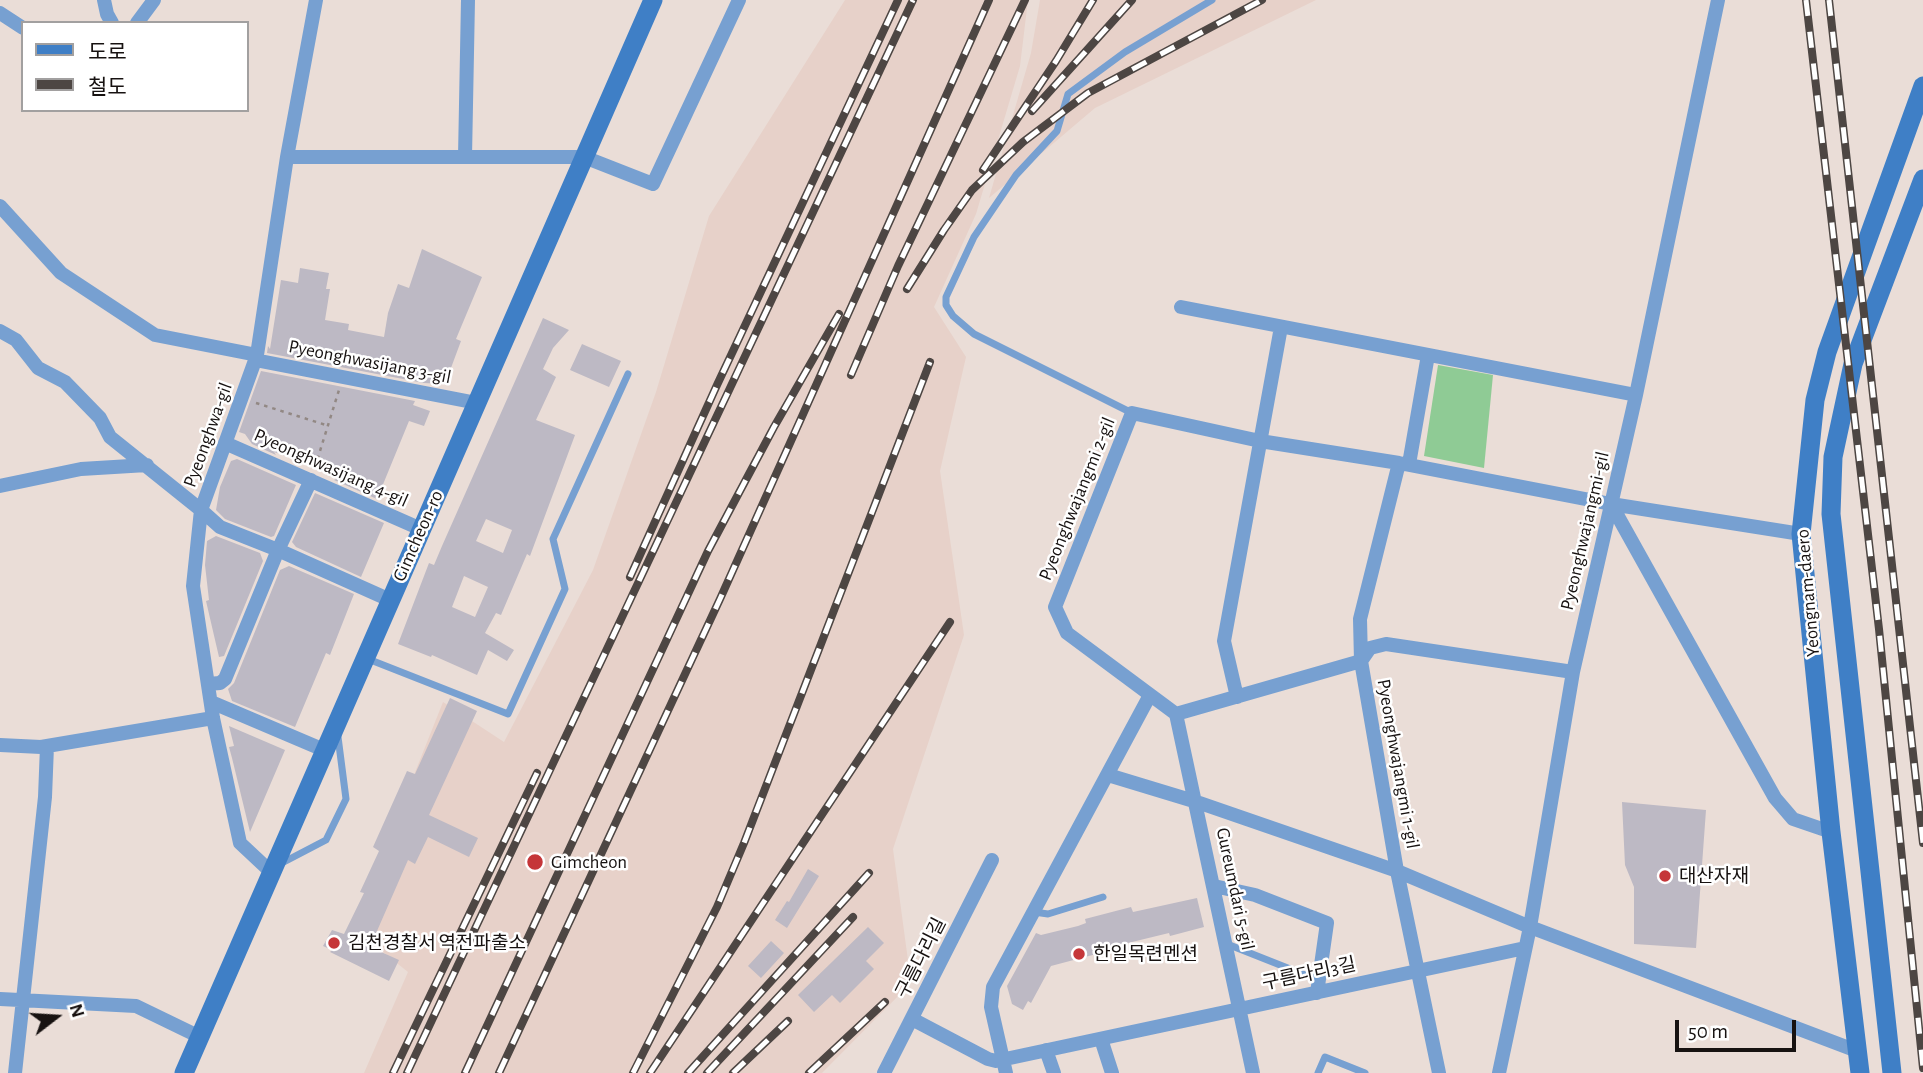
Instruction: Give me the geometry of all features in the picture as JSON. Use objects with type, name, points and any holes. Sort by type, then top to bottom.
[{"type":"main road","name":"Gimcheon-ro","points":[[184,1073],[653,0]]},
{"type":"main road","name":"Yeongnam-daero","points":[[1860,1073],[1830,832],[1801,534],[1815,400],[1827,352],[1923,86]]},
{"type":"main road","name":"Yeongnam-daero","points":[[1892,1073],[1831,503],[1833,457],[1853,364],[1923,179]]},
{"type":"street","points":[[104,0],[112,21]]},
{"type":"street","points":[[138,21],[154,0]]},
{"type":"street","name":"Pyeonghwa-gil","points":[[272,870],[240,843],[211,702],[193,586],[201,510],[256,357],[287,157],[316,0]]},
{"type":"street","points":[[465,157],[468,0]]},
{"type":"street","points":[[287,157],[584,157],[653,184],[739,0]]},
{"type":"street","name":"Pyeonghwajangmi-gil","points":[[1499,1073],[1530,927],[1573,672],[1636,395],[1718,0]]},
{"type":"street","points":[[0,13],[21,27]]},
{"type":"street","name":"Pyeonghwasijang 3-gil","points":[[0,206],[61,272],[155,335],[477,403]]},
{"type":"street","points":[[1181,307],[1636,395]]},
{"type":"street","points":[[1237,697],[1224,641],[1281,327]]},
{"type":"street","points":[[0,331],[16,340],[38,368],[65,382],[100,418],[110,437],[219,527],[390,600]]},
{"type":"street","name":"Pyeonghwajangmi 1-gil","points":[[1428,355],[1404,463],[1360,619],[1361,662],[1397,870],[1439,1073]]},
{"type":"street","points":[[1132,414],[1260,442],[1404,463],[1611,504],[1801,534]]},
{"type":"street","name":"Pyeonghwajangmi 2-gil","points":[[1132,414],[1055,607],[1067,632],[1176,714]]},
{"type":"street","name":"Pyeonghwasijang 4-gil","points":[[225,443],[421,529]]},
{"type":"street","points":[[0,486],[80,469],[147,466]]},
{"type":"street","points":[[208,684],[220,683],[225,679],[278,550],[311,480]]},
{"type":"street","points":[[1611,504],[1775,798],[1793,819],[1830,832]]},
{"type":"street","points":[[1176,714],[1361,662],[1370,648],[1386,644],[1573,672]]},
{"type":"street","points":[[1005,1066],[991,1006],[991,994],[1150,695]]},
{"type":"street","points":[[211,702],[324,750]]},
{"type":"street","name":"Gureumdari 5-gil","points":[[1176,714],[1253,1073]]},
{"type":"street","points":[[0,745],[47,746],[214,718]]},
{"type":"street","points":[[15,1073],[45,797],[47,746]]},
{"type":"street","points":[[1108,775],[1197,802],[1397,870],[1530,927],[1857,1051]]},
{"type":"street","name":"구름다리길","points":[[884,1073],[992,860]]},
{"type":"street","points":[[1214,886],[1255,895],[1327,923],[1317,986]]},
{"type":"street","name":"구름다리3길","points":[[912,1019],[1005,1066],[1046,1050],[1240,1009],[1317,986],[1418,971],[1525,948]]},
{"type":"street","points":[[0,999],[136,1006],[200,1037]]},
{"type":"street","points":[[1101,1039],[1112,1073]]},
{"type":"street","points":[[1046,1050],[1054,1073]]},
{"type":"lane","points":[[1132,414],[974,334],[953,316],[946,305],[946,297],[974,237],[1009,185],[1057,131],[1068,94],[1125,52],[1212,0]]},
{"type":"lane","points":[[365,658],[508,714],[565,589],[552,539],[628,373]]},
{"type":"lane","points":[[272,870],[326,840],[346,799],[336,724]]},
{"type":"lane","points":[[1034,912],[1048,914],[1103,897]]},
{"type":"lane","points":[[1227,944],[1317,986]]},
{"type":"lane","points":[[1318,1073],[1325,1057],[1366,1073]]},
{"type":"path","points":[[315,465],[343,376]]},
{"type":"path","points":[[242,398],[327,426]]},
{"type":"shaded area","points":[[845,0],[1028,0],[1020,66],[976,214],[934,307],[966,357],[940,471],[964,635],[893,849],[911,983],[822,1073],[364,1073],[408,972],[353,928],[443,702],[504,742],[593,570],[656,392],[709,216]]},
{"type":"shaded area","points":[[1040,0],[1316,0],[1095,108],[989,198],[1031,53]]},
{"type":"green space","points":[[1438,365],[1493,375],[1484,468],[1424,456]]},
{"type":"building","points":[[422,249],[482,277],[456,339],[461,341],[445,384],[424,383],[267,353],[268,346],[270,349],[281,280],[298,283],[300,268],[329,273],[326,289],[330,289],[325,320],[349,324],[348,330],[384,337],[388,313],[398,284],[409,288]]},
{"type":"building","points":[[543,318],[569,330],[553,348],[543,369],[556,377],[536,420],[575,435],[530,556],[527,554],[501,615],[496,613],[485,633],[514,650],[507,661],[488,650],[477,675],[432,655],[431,657],[398,644],[429,563],[434,565]],"holes":[[[486,519],[512,530],[503,553],[476,541]],[[464,576],[488,587],[475,617],[452,607]]]},
{"type":"building","points":[[582,344],[621,361],[609,387],[570,370]]},
{"type":"building","points":[[261,371],[415,401],[413,405],[430,411],[424,426],[409,421],[377,499],[334,480],[344,475],[274,452],[276,455],[252,444],[245,434],[239,432]]},
{"type":"building","points":[[237,459],[296,485],[274,536],[225,519],[216,510],[220,487],[231,461]]},
{"type":"building","points":[[315,493],[384,523],[361,577],[296,547],[292,542]]},
{"type":"building","points":[[216,536],[260,553],[263,561],[224,656],[219,657],[206,601],[209,600],[205,565],[207,541]]},
{"type":"building","points":[[289,566],[354,594],[330,655],[326,653],[295,727],[232,701],[228,689],[234,683],[280,570]]},
{"type":"building","points":[[450,698],[477,711],[429,815],[478,838],[469,857],[428,837],[415,864],[408,860],[370,947],[399,960],[389,981],[323,946],[332,930],[344,934],[364,893],[360,892],[379,851],[373,847],[407,771],[415,774]]},
{"type":"building","points":[[229,726],[285,750],[250,832],[229,747],[234,746]]},
{"type":"building","name":"대산자재","points":[[1622,802],[1706,810],[1696,948],[1634,944],[1634,887],[1625,865]]},
{"type":"building","points":[[808,869],[819,876],[787,928],[775,920]]},
{"type":"building","name":"한일목련멘션","points":[[1197,898],[1204,927],[1099,950],[1100,953],[1051,966],[1031,1003],[1028,1001],[1023,1010],[1012,1004],[1007,986],[1036,933],[1041,935],[1078,926],[1086,923],[1085,919],[1131,907],[1133,912]]},
{"type":"building","points":[[868,927],[884,943],[866,961],[874,969],[840,1003],[832,995],[814,1012],[798,995]]},
{"type":"building","points":[[771,941],[784,953],[761,978],[748,966]]},
{"type":"railway","points":[[630,577],[898,0]]},
{"type":"railway","points":[[407,1073],[913,0]]},
{"type":"railway","points":[[499,1073],[720,599],[989,0]]},
{"type":"railway","points":[[851,375],[898,266],[1025,0]]},
{"type":"railway","points":[[983,170],[1093,0]]},
{"type":"railway","points":[[1032,111],[1132,0]]},
{"type":"railway","points":[[907,289],[972,190],[1023,142],[1088,93],[1262,0]]},
{"type":"railway","points":[[1806,0],[1879,629],[1923,1068]]},
{"type":"railway","points":[[1829,0],[1923,843]]},
{"type":"railway","points":[[465,1073],[708,551],[774,427],[839,314]]},
{"type":"railway","points":[[633,1073],[717,907],[744,843],[930,362]]},
{"type":"railway","points":[[650,1073],[950,622]]},
{"type":"railway","points":[[393,1073],[537,773]]},
{"type":"railway","points":[[688,1073],[869,873]]},
{"type":"railway","points":[[707,1073],[853,917]]},
{"type":"railway","points":[[809,1073],[885,1002]]},
{"type":"railway","points":[[733,1073],[788,1021]]},
{"type":"place","name":"Gimcheon","points":[[535,862]]},
{"type":"place","name":"대산자재","points":[[1665,876]]},
{"type":"place","name":"김천경찰서 역전파출소","points":[[334,943]]},
{"type":"place","name":"한일목련멘션","points":[[1079,954]]}]
